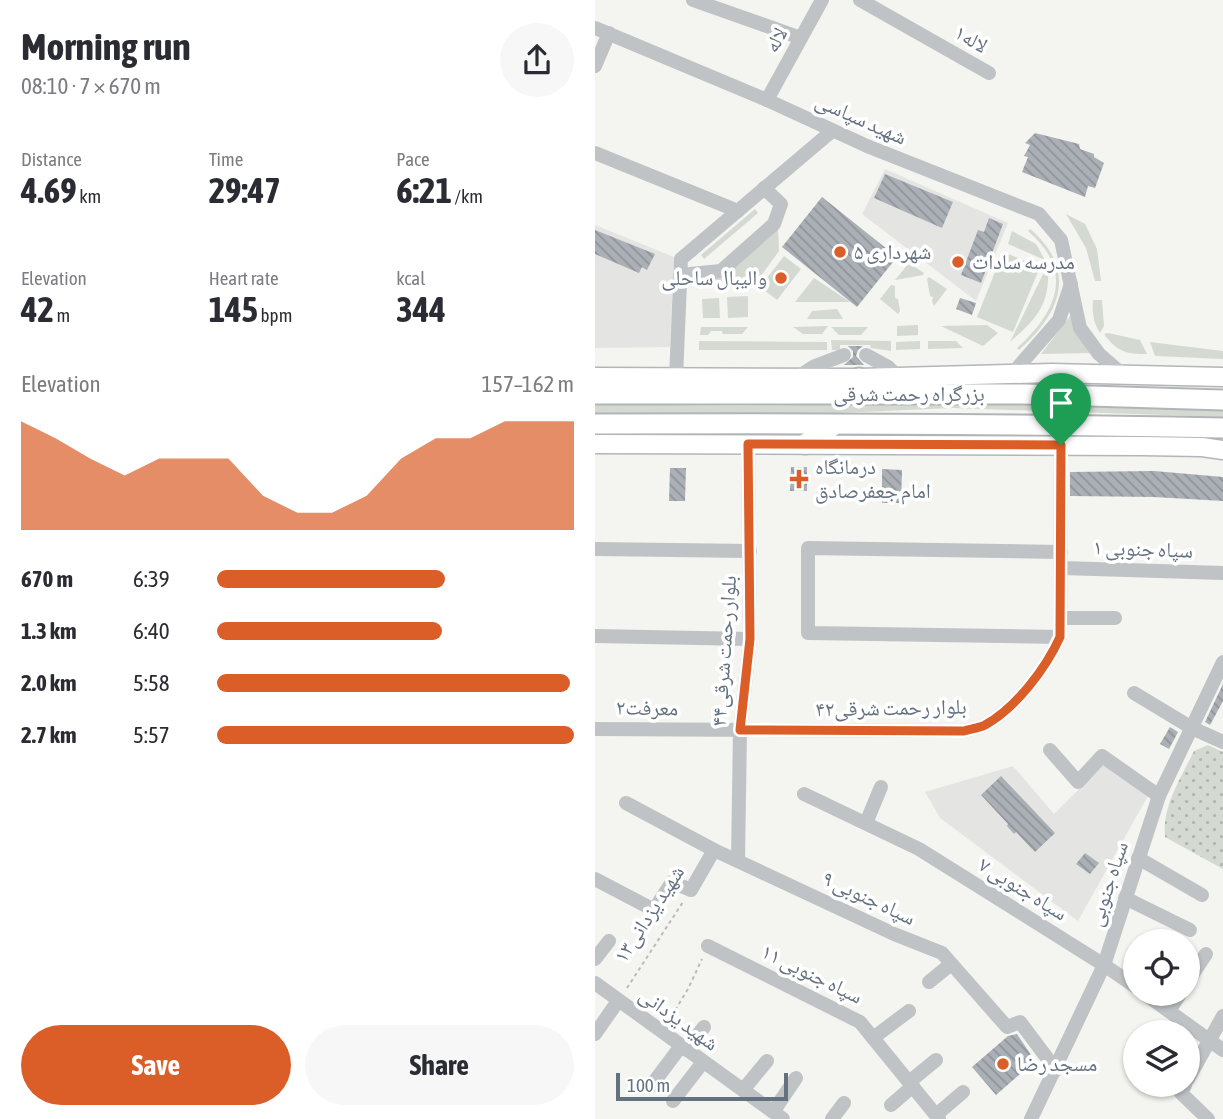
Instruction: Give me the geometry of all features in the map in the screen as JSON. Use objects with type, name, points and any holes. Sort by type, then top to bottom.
[{"type":"highway","points":[[815,394],[859,378]]},
{"type":"highway","name":"بزرگراه رحمت شرقی","points":[[595,394],[1037,394],[1223,400]]},
{"type":"highway","name":"بزرگراه رحمت شرقی","points":[[595,424],[922,423],[1223,428]]},
{"type":"highway","points":[[805,444],[834,425]]},
{"type":"main road","points":[[595,377],[859,378],[1121,373],[1223,377]]},
{"type":"main road","points":[[595,444],[1061,445],[1202,447],[1223,450]]},
{"type":"street","points":[[693,0],[801,38]]},
{"type":"street","name":"لاله","points":[[767,100],[822,0]]},
{"type":"street","name":"۱لاله","points":[[860,0],[989,73]]},
{"type":"street","points":[[595,66],[602,30]]},
{"type":"street","name":"شهید سپاسی","points":[[602,30],[767,100],[832,131],[1039,214],[1061,240],[1080,328],[1085,338],[1121,373]]},
{"type":"street","points":[[676,378],[681,259],[832,131]]},
{"type":"street","points":[[595,153],[738,211]]},
{"type":"street","points":[[680,275],[721,271],[774,224],[781,204],[764,188]]},
{"type":"street","points":[[1012,374],[1059,320],[1072,283]]},
{"type":"street","points":[[798,377],[815,366],[844,355]]},
{"type":"street","points":[[866,355],[888,367],[898,377]]},
{"type":"street","name":"۴۴بلوار رحمت شرقی","points":[[738,860],[740,730],[750,639],[748,444]]},
{"type":"street","name":"بلوار رحمت شرقی۴۲","points":[[740,730],[964,731],[984,726],[1008,708],[1049,661],[1060,637],[1061,445]]},
{"type":"street","points":[[1060,637],[808,633],[808,548],[1061,552]]},
{"type":"street","points":[[595,549],[750,551]]},
{"type":"street","name":"۱ سپاه جنوبی","points":[[1062,568],[1223,573]]},
{"type":"street","points":[[1061,618],[1115,618]]},
{"type":"street","points":[[595,636],[750,639]]},
{"type":"street","name":"سپاه جنوبی","points":[[1031,1119],[1104,965],[1159,796],[1222,665]]},
{"type":"street","points":[[1135,693],[1192,728],[1223,742]]},
{"type":"street","name":"معرفت۲","points":[[595,729],[740,730]]},
{"type":"street","points":[[1050,750],[1079,782],[1102,756],[1159,796]]},
{"type":"street","points":[[866,824],[881,787]]},
{"type":"street","name":"۷ سپاه جنوبی","points":[[804,794],[919,849],[1123,979]]},
{"type":"street","name":"۹ سپاه جنوبی","points":[[626,803],[714,850],[894,934],[941,953],[1007,1027],[1020,1022],[1056,1070]]},
{"type":"street","name":"شهید یزدانی۱۳","points":[[691,890],[714,850]]},
{"type":"street","points":[[1138,858],[1202,895]]},
{"type":"street","points":[[595,879],[654,910],[673,882],[691,890]]},
{"type":"street","points":[[1125,898],[1188,929]]},
{"type":"street","points":[[595,959],[609,941]]},
{"type":"street","name":"۱۱ سپاه جنوبی","points":[[708,946],[860,1022],[911,1084],[933,1116]]},
{"type":"street","points":[[1200,963],[1206,954]]},
{"type":"street","points":[[929,982],[951,964]]},
{"type":"street","name":"شهید یزدانی","points":[[595,983],[778,1115],[796,1078]]},
{"type":"street","points":[[595,1034],[618,1001]]},
{"type":"street","points":[[1162,1006],[1223,1050]]},
{"type":"street","points":[[1169,1011],[1172,1006]]},
{"type":"street","points":[[873,1038],[909,1011]]},
{"type":"street","points":[[1200,1056],[1223,1016]]},
{"type":"street","points":[[651,1086],[704,1027]]},
{"type":"street","points":[[891,1105],[936,1060]]},
{"type":"street","points":[[743,1090],[767,1061]]},
{"type":"street","points":[[673,1101],[703,1062]]},
{"type":"street","points":[[933,1116],[963,1092]]},
{"type":"street","points":[[1186,1097],[1200,1116]]},
{"type":"street","points":[[832,1119],[844,1103]]},
{"type":"path","name":"شهید یزدانی۱۳","points":[[618,1001],[691,890]]},
{"type":"path","points":[[662,1031],[688,989],[708,946]]},
{"type":"shaded area","name":"مدرسه سادات","points":[[885,169],[1008,223],[976,301],[862,214]]},
{"type":"shaded area","points":[[755,209],[758,213],[704,259],[701,255]]},
{"type":"shaded area","points":[[1066,214],[1085,224],[1097,249],[1101,281],[1095,281],[1086,248]]},
{"type":"shaded area","points":[[595,225],[674,257],[670,347],[595,348]]},
{"type":"shaded area","points":[[778,227],[779,251],[753,287],[702,288],[702,279]]},
{"type":"shaded area","points":[[1030,229],[1045,244],[1054,260],[1059,276],[1058,291],[1054,306],[1045,321],[1019,350],[1017,348],[1042,320],[1055,291],[1056,276],[1052,261],[1043,246],[1028,231]]},
{"type":"shaded area","points":[[1012,231],[1036,244],[1045,260],[1008,244]]},
{"type":"shaded area","points":[[1003,252],[1040,267],[1013,332],[977,317]]},
{"type":"shaded area","name":"والیبال ساحلی","points":[[784,256],[801,269],[777,300],[760,287]]},
{"type":"shaded area","points":[[909,263],[924,273],[923,275],[895,280]]},
{"type":"shaded area","points":[[1048,264],[1047,289],[1041,308],[1010,342]]},
{"type":"shaded area","points":[[929,277],[947,289],[934,306],[927,279]]},
{"type":"shaded area","points":[[814,278],[850,302],[795,302]]},
{"type":"shaded area","points":[[891,285],[895,286],[895,298],[898,299],[900,311],[898,314],[880,299]]},
{"type":"shaded area","points":[[748,296],[748,317],[728,318],[727,297]]},
{"type":"shaded area","points":[[719,298],[720,318],[703,318],[702,299]]},
{"type":"shaded area","points":[[1093,300],[1102,300],[1104,326],[1100,333],[1093,317]]},
{"type":"shaded area","points":[[837,309],[843,319],[807,319],[812,311]]},
{"type":"shaded area","points":[[1070,316],[1091,353],[1041,354]]},
{"type":"shaded area","points":[[918,325],[918,335],[897,336],[897,326]]},
{"type":"shaded area","points":[[987,325],[998,333],[983,346],[941,326]]},
{"type":"shaded area","points":[[828,326],[822,334],[803,334],[793,327]]},
{"type":"shaded area","points":[[701,327],[748,327],[742,334],[711,331],[708,335],[700,335]]},
{"type":"shaded area","points":[[831,327],[868,327],[861,335],[839,335]]},
{"type":"shaded area","points":[[1104,334],[1140,340],[1147,354],[1118,348]]},
{"type":"shaded area","points":[[831,340],[891,341],[891,351],[871,348],[870,345],[840,345],[840,350],[832,350]]},
{"type":"shaded area","points":[[699,341],[827,342],[827,350],[699,350]]},
{"type":"shaded area","points":[[920,341],[920,349],[896,350],[896,342]]},
{"type":"shaded area","points":[[928,341],[956,341],[963,348],[928,349]]},
{"type":"shaded area","points":[[1150,342],[1223,351],[1223,359],[1155,356]]},
{"type":"shaded area","points":[[991,402],[1223,407],[1223,417],[953,408],[792,415],[595,413],[595,404],[739,406]]},
{"type":"shaded area","points":[[1208,745],[1223,752],[1223,869],[1165,837],[1166,814],[1178,782],[1194,751]]},
{"type":"shaded area","points":[[1013,766],[1054,814],[1102,766],[1108,766],[1149,794],[1078,921],[940,818],[925,792]]},
{"type":"building","points":[[1035,133],[1079,144],[1080,149],[1094,154],[1094,157],[1104,163],[1095,188],[1088,186],[1085,197],[1022,172],[1028,157],[1024,156],[1030,145],[1025,143]]},
{"type":"building","points":[[885,174],[953,202],[942,228],[874,198]]},
{"type":"building","name":"شهرداری ۵","points":[[822,197],[897,257],[857,307],[782,247]]},
{"type":"building","points":[[989,218],[1003,224],[981,283],[961,275],[978,230],[984,232]]},
{"type":"building","points":[[595,230],[655,254],[647,270],[642,267],[639,273],[595,254]]},
{"type":"building","points":[[960,298],[976,303],[972,315],[956,309]]},
{"type":"building","points":[[848,346],[863,346],[856,356],[864,365],[844,365],[853,357],[853,351]]},
{"type":"building","name":"درمانگاه امام جعفرصادق","points":[[791,467],[807,467],[807,491],[790,491]]},
{"type":"building","points":[[670,468],[686,468],[685,501],[669,501]]},
{"type":"building","points":[[882,469],[902,470],[901,503],[882,503]]},
{"type":"building","points":[[1154,471],[1223,477],[1223,501],[1070,496],[1070,472]]},
{"type":"building","points":[[1223,684],[1223,701],[1210,725],[1205,722]]},
{"type":"building","points":[[1170,727],[1178,732],[1169,749],[1160,744]]},
{"type":"building","points":[[1001,776],[1055,833],[1035,852],[1016,832],[1014,834],[981,795]]},
{"type":"building","points":[[1085,853],[1099,863],[1090,874],[1076,864]]},
{"type":"building","name":"مسجد رضا","points":[[1017,1034],[1035,1061],[996,1095],[972,1067],[1008,1036]]},
{"type":"place","name":"شهرداری ۵","points":[[840,252]]},
{"type":"place","name":"مدرسه سادات","points":[[958,262]]},
{"type":"place","name":"والیبال ساحلی","points":[[781,278]]},
{"type":"place","name":"درمانگاه امام جعفرصادق","points":[[799,479]]},
{"type":"place","name":"مسجد رضا","points":[[1003,1064]]},
{"type":"route","points":[[748,444],[1061,445],[1060,637],[1049,661],[1008,708],[984,726],[964,731],[740,730],[750,639],[748,444]]}]
